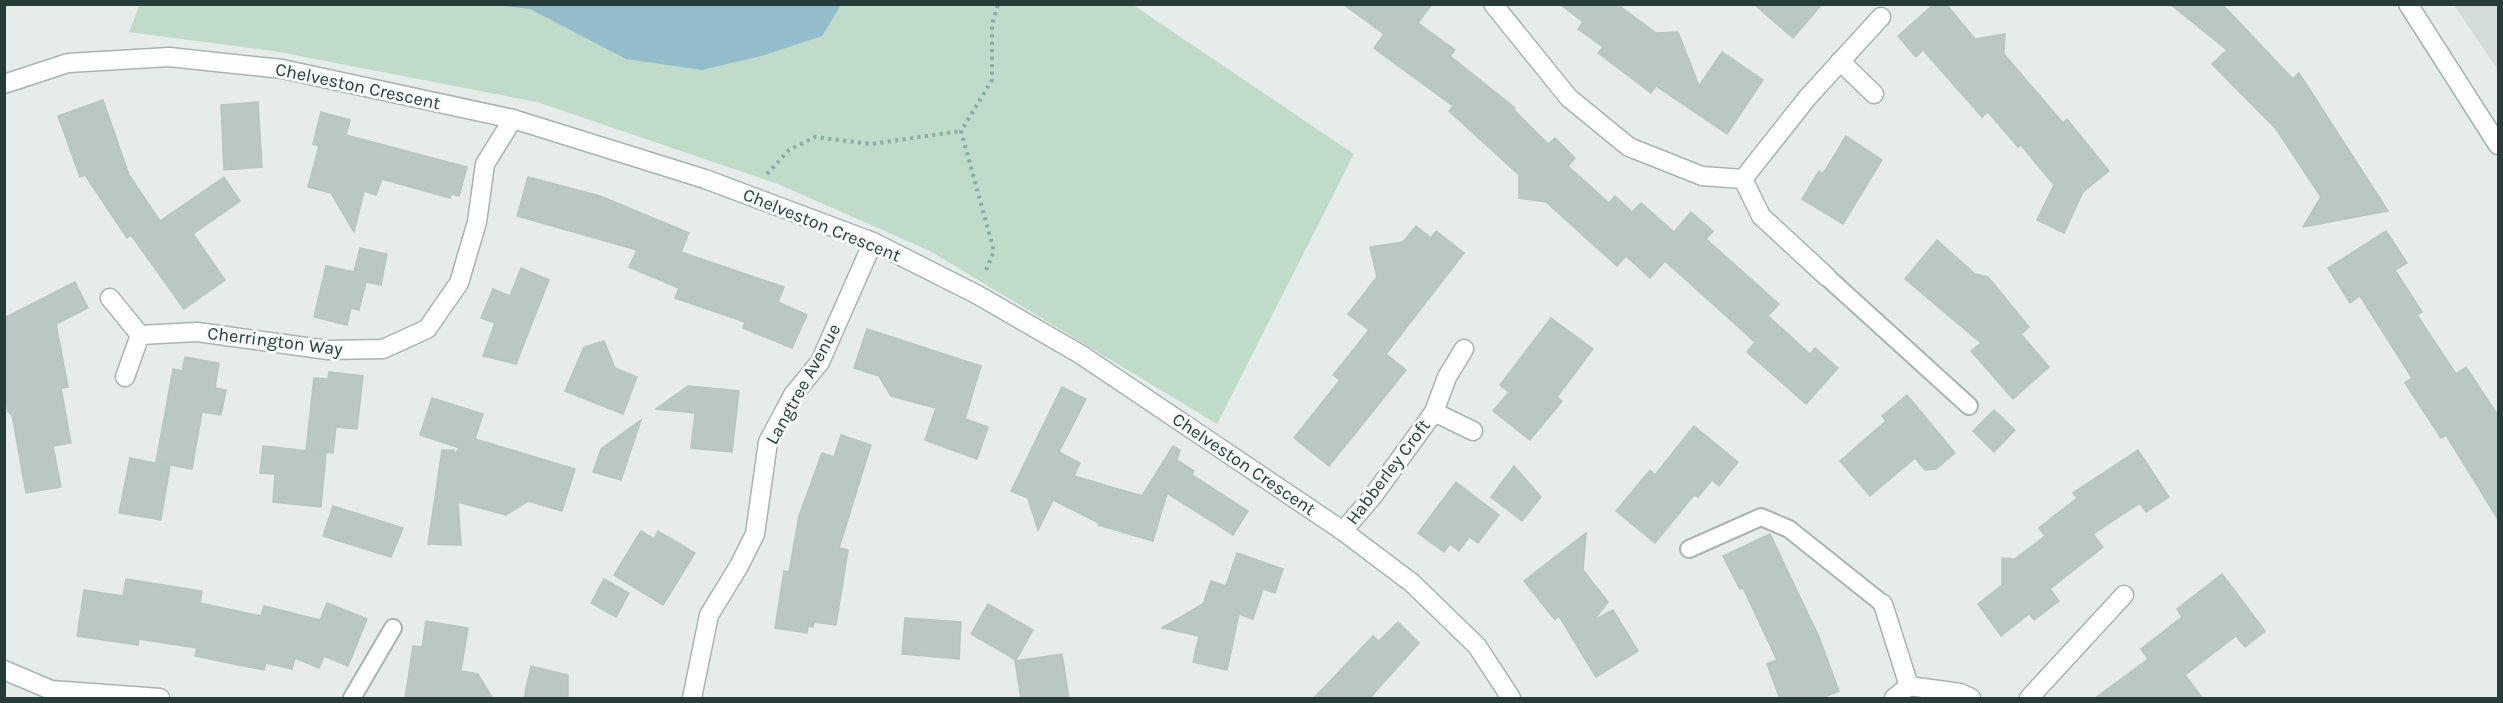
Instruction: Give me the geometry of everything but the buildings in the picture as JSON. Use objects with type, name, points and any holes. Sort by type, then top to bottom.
[{"type":"street","points":[[1493,4],[1569,98],[1629,147],[1702,176],[1743,180]]},
{"type":"street","points":[[2408,4],[2499,145]]},
{"type":"street","points":[[1743,180],[1786,124],[1881,17]]},
{"type":"street","name":"Chelveston Crescent","points":[[4,84],[68,63],[169,57],[282,69],[513,119],[705,179],[873,242],[976,294],[1080,354],[1343,531],[1412,584],[1477,646],[1512,699]]},
{"type":"street","points":[[1840,61],[1874,94]]},
{"type":"street","name":"Cherrington Way","points":[[140,335],[196,332],[328,350],[383,349],[427,329],[459,283],[477,222],[485,164],[513,119]]},
{"type":"street","points":[[1743,180],[1761,216],[1827,277]]},
{"type":"street","name":"Langtree Avenue","points":[[692,699],[709,615],[739,566],[755,534],[768,442],[793,395],[820,362],[873,242]]},
{"type":"street","points":[[110,297],[140,335],[124,377]]},
{"type":"street","name":"Habberley Croft","points":[[1343,531],[1373,496],[1434,412],[1447,377],[1464,349]]},
{"type":"street","name":"Habberley Croft","points":[[1434,412],[1473,431]]},
{"type":"street","points":[[2029,699],[2124,595]]},
{"type":"street","points":[[1882,604],[1909,686]]},
{"type":"street","points":[[4,670],[51,690],[160,699]]},
{"type":"street","points":[[1894,699],[1909,686],[1960,693],[1971,699]]},
{"type":"lane","points":[[1827,277],[1969,406]]},
{"type":"lane","points":[[1689,549],[1761,517],[1789,529],[1882,604]]},
{"type":"lane","points":[[352,699],[393,628]]},
{"type":"path","points":[[976,294],[994,251],[961,131],[992,80],[992,25],[998,4]]},
{"type":"path","points":[[749,195],[789,150],[815,137],[871,144],[961,131]]},
{"type":"shaded area","points":[[2454,5],[2498,5],[2498,70]]},
{"type":"green space","points":[[140,4],[1133,5],[1354,154],[1217,424],[930,251],[778,184],[537,102],[274,51],[129,32]]},
{"type":"water","points":[[494,5],[841,5],[822,36],[765,55],[702,70],[626,59],[530,9]]}]
